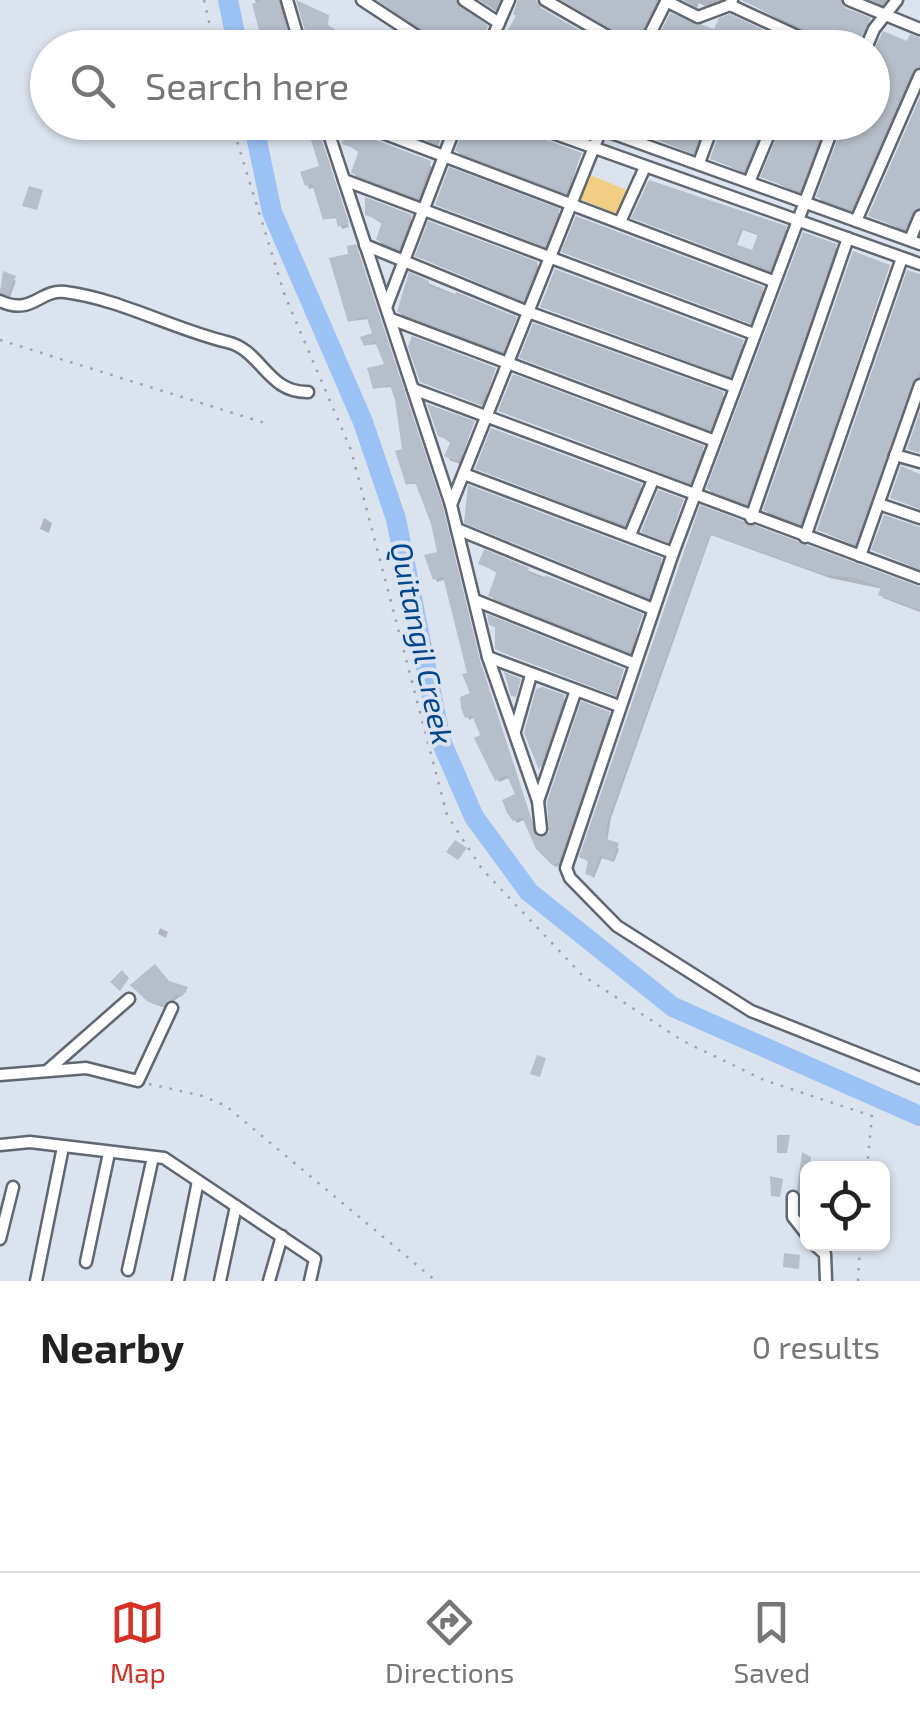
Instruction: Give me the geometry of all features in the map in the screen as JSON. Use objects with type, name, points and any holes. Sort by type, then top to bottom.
[{"type":"street","points":[[287,0],[298,30]]},
{"type":"street","points":[[362,0],[408,30]]},
{"type":"street","points":[[464,0],[499,23]]},
{"type":"street","points":[[496,30],[509,0]]},
{"type":"street","points":[[546,0],[597,30]]},
{"type":"street","points":[[849,0],[920,29]]},
{"type":"street","points":[[875,30],[898,0]]},
{"type":"street","points":[[653,30],[664,1],[698,17],[731,2],[787,30]]},
{"type":"street","points":[[856,221],[920,75]]},
{"type":"street","points":[[331,140],[451,505],[488,658],[538,801],[541,829]]},
{"type":"street","points":[[405,140],[774,280]]},
{"type":"street","points":[[386,306],[449,140]]},
{"type":"street","points":[[568,140],[920,264]]},
{"type":"street","points":[[451,505],[595,140]]},
{"type":"street","points":[[638,140],[915,242],[920,216]]},
{"type":"street","points":[[699,164],[708,140]]},
{"type":"street","points":[[749,182],[766,140]]},
{"type":"street","points":[[828,140],[802,201],[633,663],[566,868],[570,878],[617,926],[751,1011],[920,1078]]},
{"type":"street","points":[[620,222],[645,167]]},
{"type":"street","points":[[344,180],[754,334]]},
{"type":"street","points":[[752,518],[848,238]]},
{"type":"street","points":[[364,245],[528,312],[735,387]]},
{"type":"street","points":[[805,537],[902,258]]},
{"type":"street","points":[[0,301],[21,307],[58,292],[109,304],[235,345],[276,385],[292,392],[308,392]]},
{"type":"street","points":[[391,318],[715,442]]},
{"type":"street","points":[[860,556],[920,386]]},
{"type":"street","points":[[413,390],[920,578]]},
{"type":"street","points":[[895,455],[920,462]]},
{"type":"street","points":[[464,474],[673,553]]},
{"type":"street","points":[[630,536],[653,480]]},
{"type":"street","points":[[878,504],[920,518]]},
{"type":"street","points":[[457,529],[653,609]]},
{"type":"street","points":[[477,601],[633,663]]},
{"type":"street","points":[[488,658],[620,706]]},
{"type":"street","points":[[515,731],[530,675]]},
{"type":"street","points":[[538,801],[576,690]]},
{"type":"street","points":[[48,1070],[128,999]]},
{"type":"street","points":[[0,1076],[48,1070],[100,1070],[138,1081],[172,1008]]},
{"type":"street","points":[[0,1145],[30,1142],[164,1158],[315,1258],[310,1281]]},
{"type":"street","points":[[36,1281],[64,1147]]},
{"type":"street","points":[[86,1262],[109,1152]]},
{"type":"street","points":[[128,1270],[153,1158]]},
{"type":"street","points":[[178,1281],[198,1181]]},
{"type":"street","points":[[0,1239],[8,1193]]},
{"type":"street","points":[[793,1197],[794,1217],[800,1225]]},
{"type":"street","points":[[220,1281],[236,1206]]},
{"type":"street","points":[[269,1281],[282,1236]]},
{"type":"street","points":[[822,1251],[826,1281]]},
{"type":"path","points":[[204,0],[211,30]]},
{"type":"path","points":[[237,140],[286,296],[351,450],[447,815],[482,869],[582,975],[684,1041],[764,1080],[872,1116],[868,1161]]},
{"type":"path","points":[[0,340],[268,424]]},
{"type":"path","points":[[138,1081],[203,1096],[226,1106],[436,1281]]},
{"type":"path","points":[[858,1281],[860,1251]]},
{"type":"shaded area","points":[[588,174],[629,191],[619,215],[578,198]]},
{"type":"building","points":[[278,0],[287,30],[259,30],[252,4]]},
{"type":"building","points":[[296,0],[329,15],[328,25],[336,30],[305,30]]},
{"type":"building","points":[[378,0],[455,0],[488,26],[486,30],[424,30]]},
{"type":"building","points":[[518,0],[536,0],[541,8],[579,30],[508,30],[516,16],[513,14]]},
{"type":"building","points":[[562,0],[657,0],[642,30],[612,30]]},
{"type":"building","points":[[741,0],[840,0],[845,8],[871,18],[865,30],[806,30]]},
{"type":"building","points":[[670,13],[714,29],[719,18],[730,14],[763,30],[662,30]]},
{"type":"building","points":[[890,34],[907,41],[910,34],[920,38],[920,66],[912,71],[890,121]]},
{"type":"building","points":[[920,97],[920,207],[912,212],[905,229],[868,216]]},
{"type":"building","points":[[311,140],[322,140],[349,223],[338,227],[335,216],[323,220],[312,184],[305,186],[300,172],[319,166]]},
{"type":"building","points":[[342,140],[376,140],[431,161],[418,199],[351,173],[359,150],[342,144]]},
{"type":"building","points":[[459,140],[546,140],[582,153],[566,193],[455,151]]},
{"type":"building","points":[[659,140],[698,140],[693,153]]},
{"type":"building","points":[[717,140],[757,140],[744,171],[710,159]]},
{"type":"building","points":[[775,140],[818,140],[800,191],[760,177]]},
{"type":"building","points":[[837,140],[882,140],[851,210],[816,197]]},
{"type":"building","points":[[449,167],[560,209],[545,246],[435,205]]},
{"type":"building","points":[[649,180],[787,226],[770,270],[631,218]],"holes":[[[741,228],[758,234],[752,250],[735,244]]]},
{"type":"building","points":[[29,186],[43,190],[37,210],[22,206]]},
{"type":"building","points":[[365,197],[412,215],[399,249],[376,240],[382,221],[365,215]]},
{"type":"building","points":[[576,216],[764,287],[750,323],[561,252]]},
{"type":"building","points":[[428,221],[538,262],[523,301],[415,256]]},
{"type":"building","points":[[803,232],[837,244],[747,504],[706,489]]},
{"type":"building","points":[[356,244],[443,507],[480,660],[537,836],[549,832],[547,802],[581,701],[610,712],[559,862],[552,865],[536,849],[522,817],[513,821],[507,813],[502,800],[515,794],[507,775],[495,781],[474,738],[480,735],[472,715],[465,718],[461,708],[460,697],[470,693],[462,674],[467,673],[443,577],[433,580],[424,555],[437,552],[431,524],[415,482],[406,485],[395,451],[402,449],[395,400],[390,385],[373,389],[367,368],[384,364],[375,342],[364,346],[360,337],[372,333],[366,316],[348,322],[329,258],[348,254],[347,246]]},
{"type":"building","points":[[853,251],[890,265],[800,524],[763,510]]},
{"type":"building","points":[[555,269],[744,340],[730,376],[540,307]]},
{"type":"building","points":[[907,270],[920,274],[920,370],[855,544],[817,530]]},
{"type":"building","points":[[3,271],[16,276],[8,295],[0,292]]},
{"type":"building","points":[[409,272],[429,281],[428,286],[455,295],[456,292],[517,317],[503,352],[397,312]]},
{"type":"building","points":[[533,323],[724,392],[710,430],[519,358]]},
{"type":"building","points":[[412,336],[496,368],[481,405],[420,382],[408,347]]},
{"type":"building","points":[[513,374],[704,446],[690,483],[498,411]]},
{"type":"building","points":[[427,404],[475,421],[459,462],[444,456],[451,441],[438,436]]},
{"type":"building","points":[[920,411],[920,450],[919,453],[907,449]]},
{"type":"building","points":[[491,428],[642,484],[625,525],[475,469]]},
{"type":"building","points":[[901,466],[920,474],[920,509],[890,498]]},
{"type":"building","points":[[468,485],[662,558],[649,598],[464,523]]},
{"type":"building","points":[[658,490],[684,499],[668,542],[641,532]]},
{"type":"building","points":[[700,505],[920,587],[920,610],[878,595],[881,587],[855,578],[826,575],[710,534],[607,823],[606,839],[619,843],[613,860],[600,856],[593,877],[585,874],[588,861],[579,857]]},
{"type":"building","points":[[884,515],[920,527],[920,569],[871,550]]},
{"type":"building","points":[[484,549],[529,568],[527,572],[544,579],[545,575],[643,614],[630,652],[488,596],[497,571],[478,564]]},
{"type":"building","points":[[487,614],[624,669],[615,695],[495,649],[495,627],[489,625]]},
{"type":"building","points":[[504,672],[521,679],[516,697],[511,696]]},
{"type":"building","points":[[542,687],[565,695],[539,770],[524,733],[536,689]]},
{"type":"building","points":[[455,840],[467,848],[458,860],[446,852]]},
{"type":"building","points":[[155,964],[169,981],[188,987],[182,997],[176,994],[163,1007],[147,1001],[130,985]]},
{"type":"building","points":[[122,970],[129,978],[120,991],[110,982]]},
{"type":"building","points":[[537,1055],[546,1058],[540,1077],[530,1074]]},
{"type":"building","points":[[777,1135],[790,1135],[787,1153],[777,1153]]},
{"type":"building","points":[[802,1152],[811,1157],[811,1161],[801,1161]]},
{"type":"building","points":[[770,1176],[783,1179],[780,1197],[771,1196]]},
{"type":"building","points":[[784,1253],[800,1255],[799,1269],[783,1267]]},
{"type":"waterway","name":"Quitangil Creek","points":[[228,0],[234,30]]},
{"type":"waterway","name":"Quitangil Creek","points":[[257,140],[272,212],[363,422],[396,519],[441,741],[474,817],[529,892],[673,1007],[920,1116]]}]
